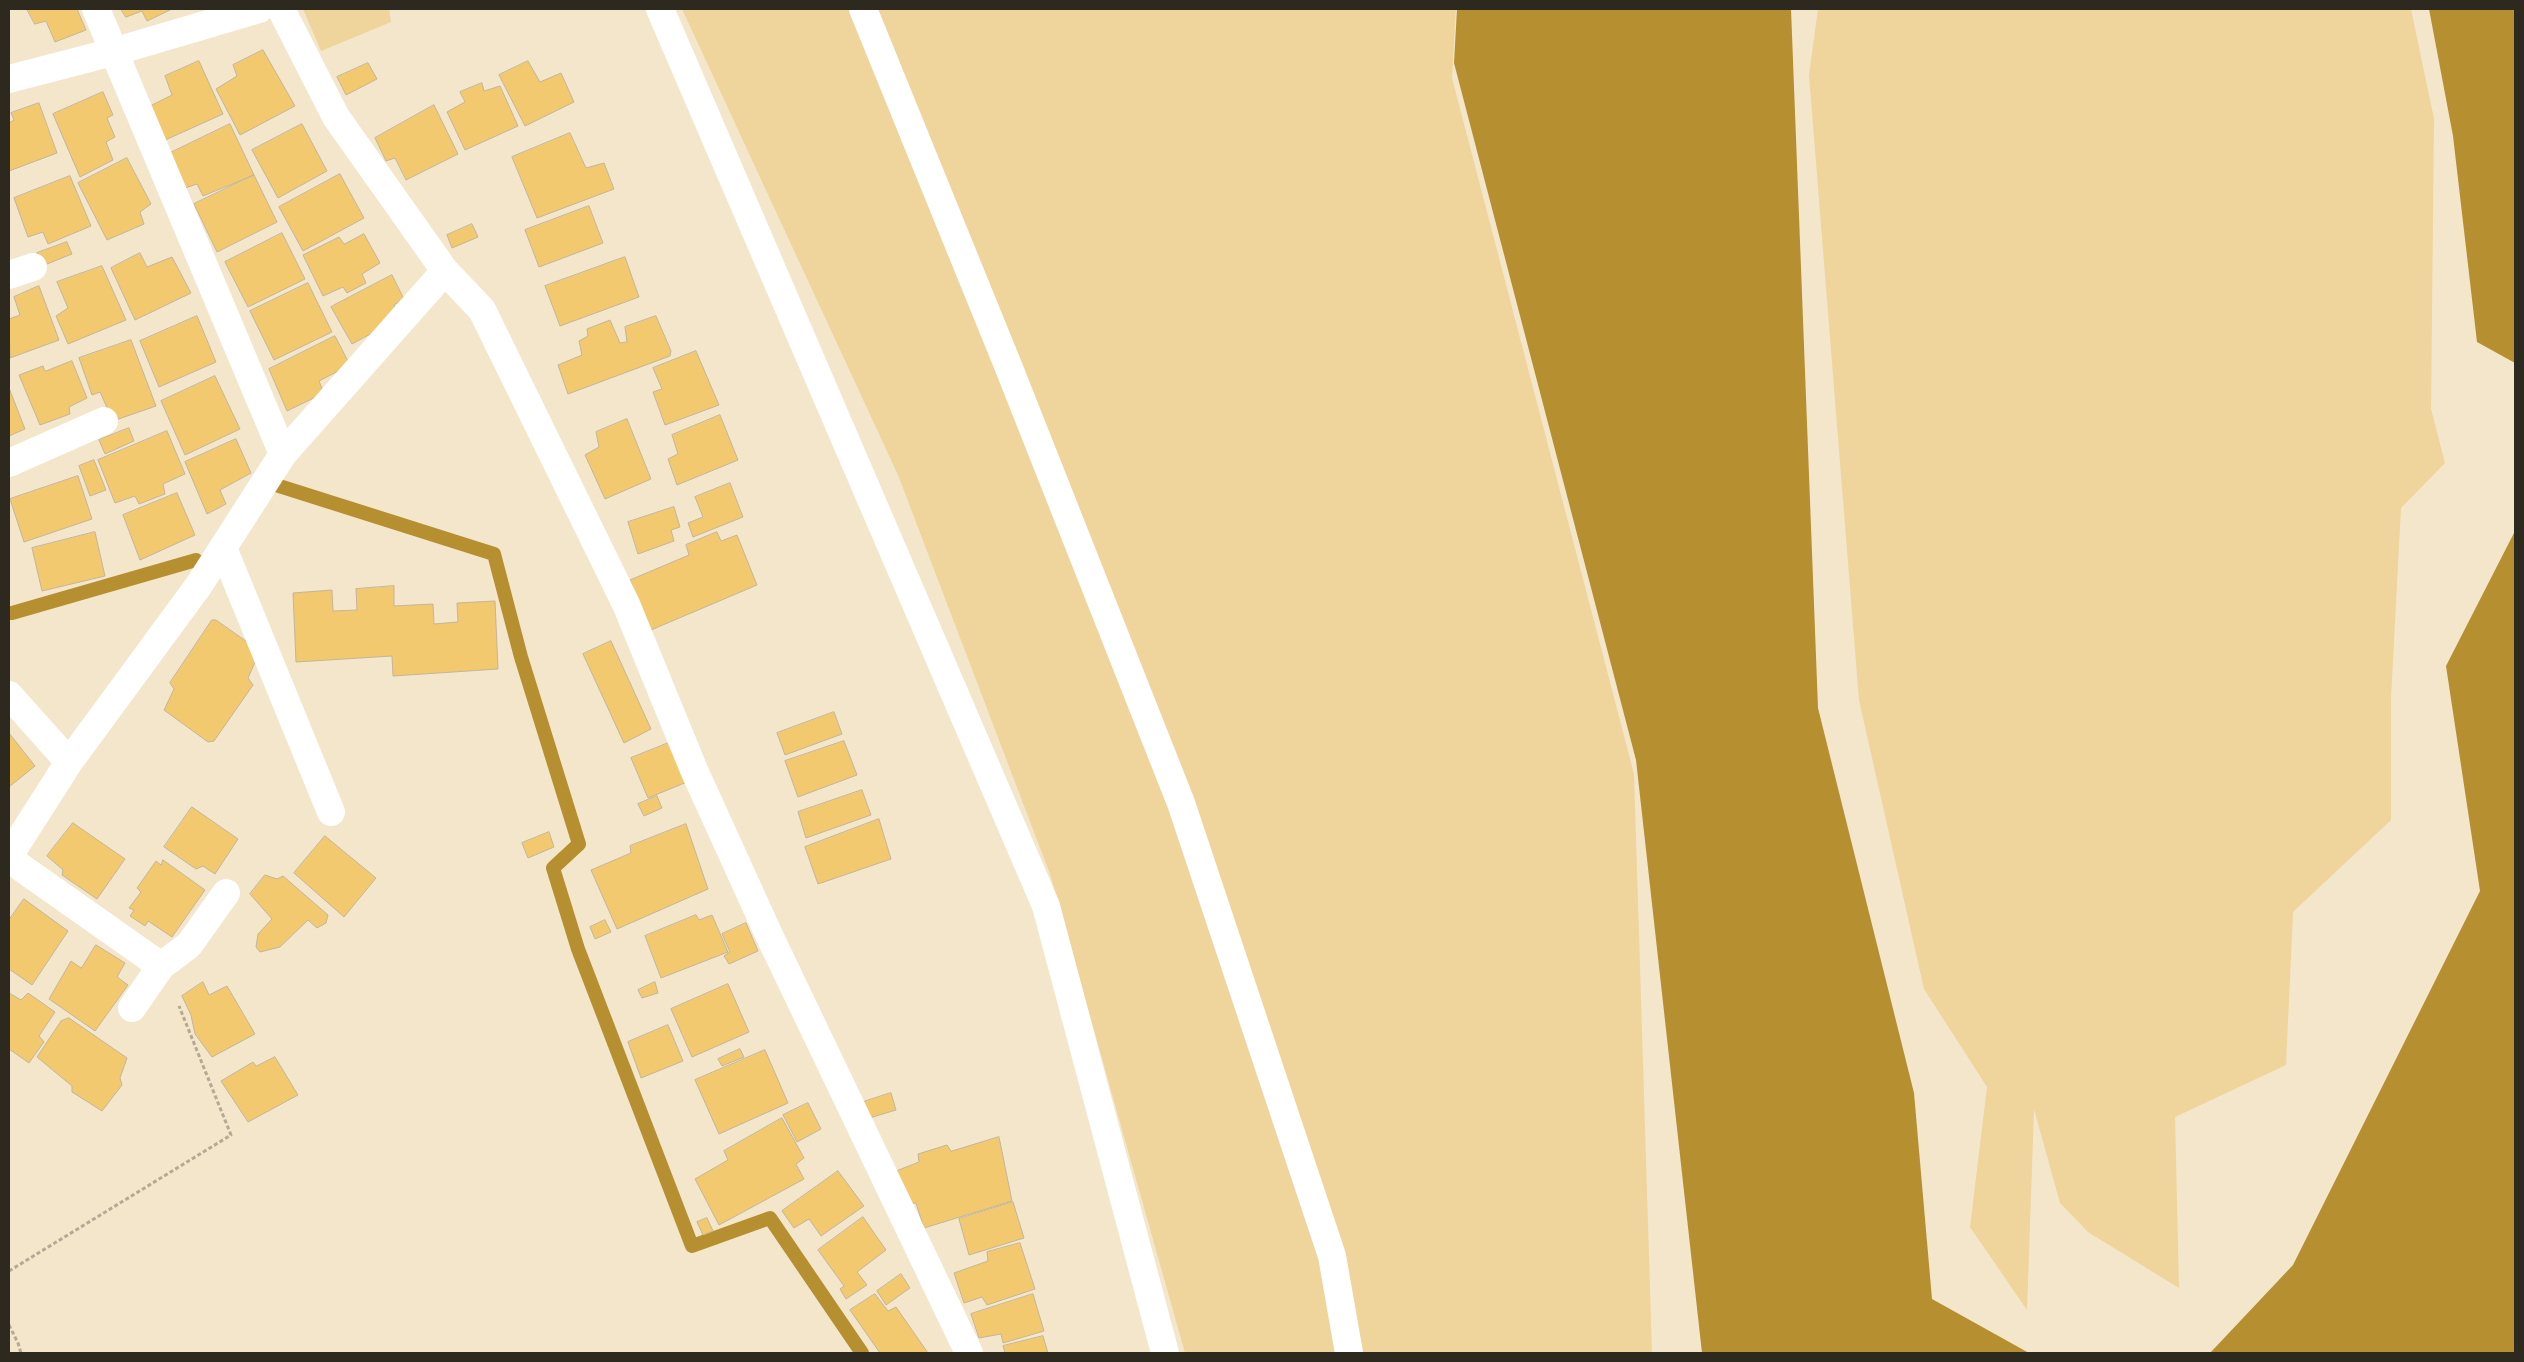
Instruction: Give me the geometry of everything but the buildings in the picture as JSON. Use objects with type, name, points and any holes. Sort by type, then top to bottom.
[{"type":"street","points":[[96,9],[283,454]]},
{"type":"street","points":[[9,78],[113,52],[259,9]]},
{"type":"street","points":[[281,9],[336,117],[445,271],[482,310],[626,604],[694,770],[765,926],[968,1353]]},
{"type":"street","points":[[660,9],[1046,906],[1165,1353]]},
{"type":"street","points":[[862,9],[1009,368],[1181,803],[1332,1256],[1349,1353]]},
{"type":"street","points":[[161,966],[9,857],[70,762],[198,585],[283,454],[445,271]]},
{"type":"street","points":[[9,463],[104,421]]},
{"type":"street","points":[[223,548],[331,812]]},
{"type":"street","points":[[9,695],[70,762]]},
{"type":"street","points":[[132,1008],[161,966],[188,946],[226,893]]},
{"type":"path","points":[[9,1271],[231,1135],[161,966]]},
{"type":"path","points":[[9,1325],[18,1342],[21,1353]]},
{"type":"shaded area","points":[[303,9],[389,9],[391,22],[321,51]]},
{"type":"shaded area","points":[[682,9],[1456,9],[1452,78],[1634,774],[1652,1353],[1185,1353],[1050,874],[898,475]]},
{"type":"shaded area","points":[[1457,9],[1791,9],[1818,708],[1914,1093],[1932,1299],[2029,1353],[1702,1353],[1636,760],[1454,63]]},
{"type":"shaded area","points":[[1818,9],[2411,9],[2434,119],[2431,409],[2445,463],[2401,508],[2391,698],[2391,820],[2293,912],[2286,1065],[2175,1117],[2179,1288],[2088,1232],[2060,1203],[2034,1109],[2027,1310],[1970,1227],[1987,1087],[1924,989],[1859,700],[1809,75]]},
{"type":"shaded area","points":[[2429,9],[2515,9],[2515,363],[2477,342],[2453,136]]},
{"type":"shaded area","points":[[2515,531],[2515,1353],[2210,1353],[2293,1265],[2480,891],[2446,666]]},
{"type":"waterway","points":[[276,485],[494,554],[521,657],[579,844],[553,868],[578,949],[692,1246],[770,1218],[862,1353]]},
{"type":"waterway","points":[[12,613],[196,560]]}]
